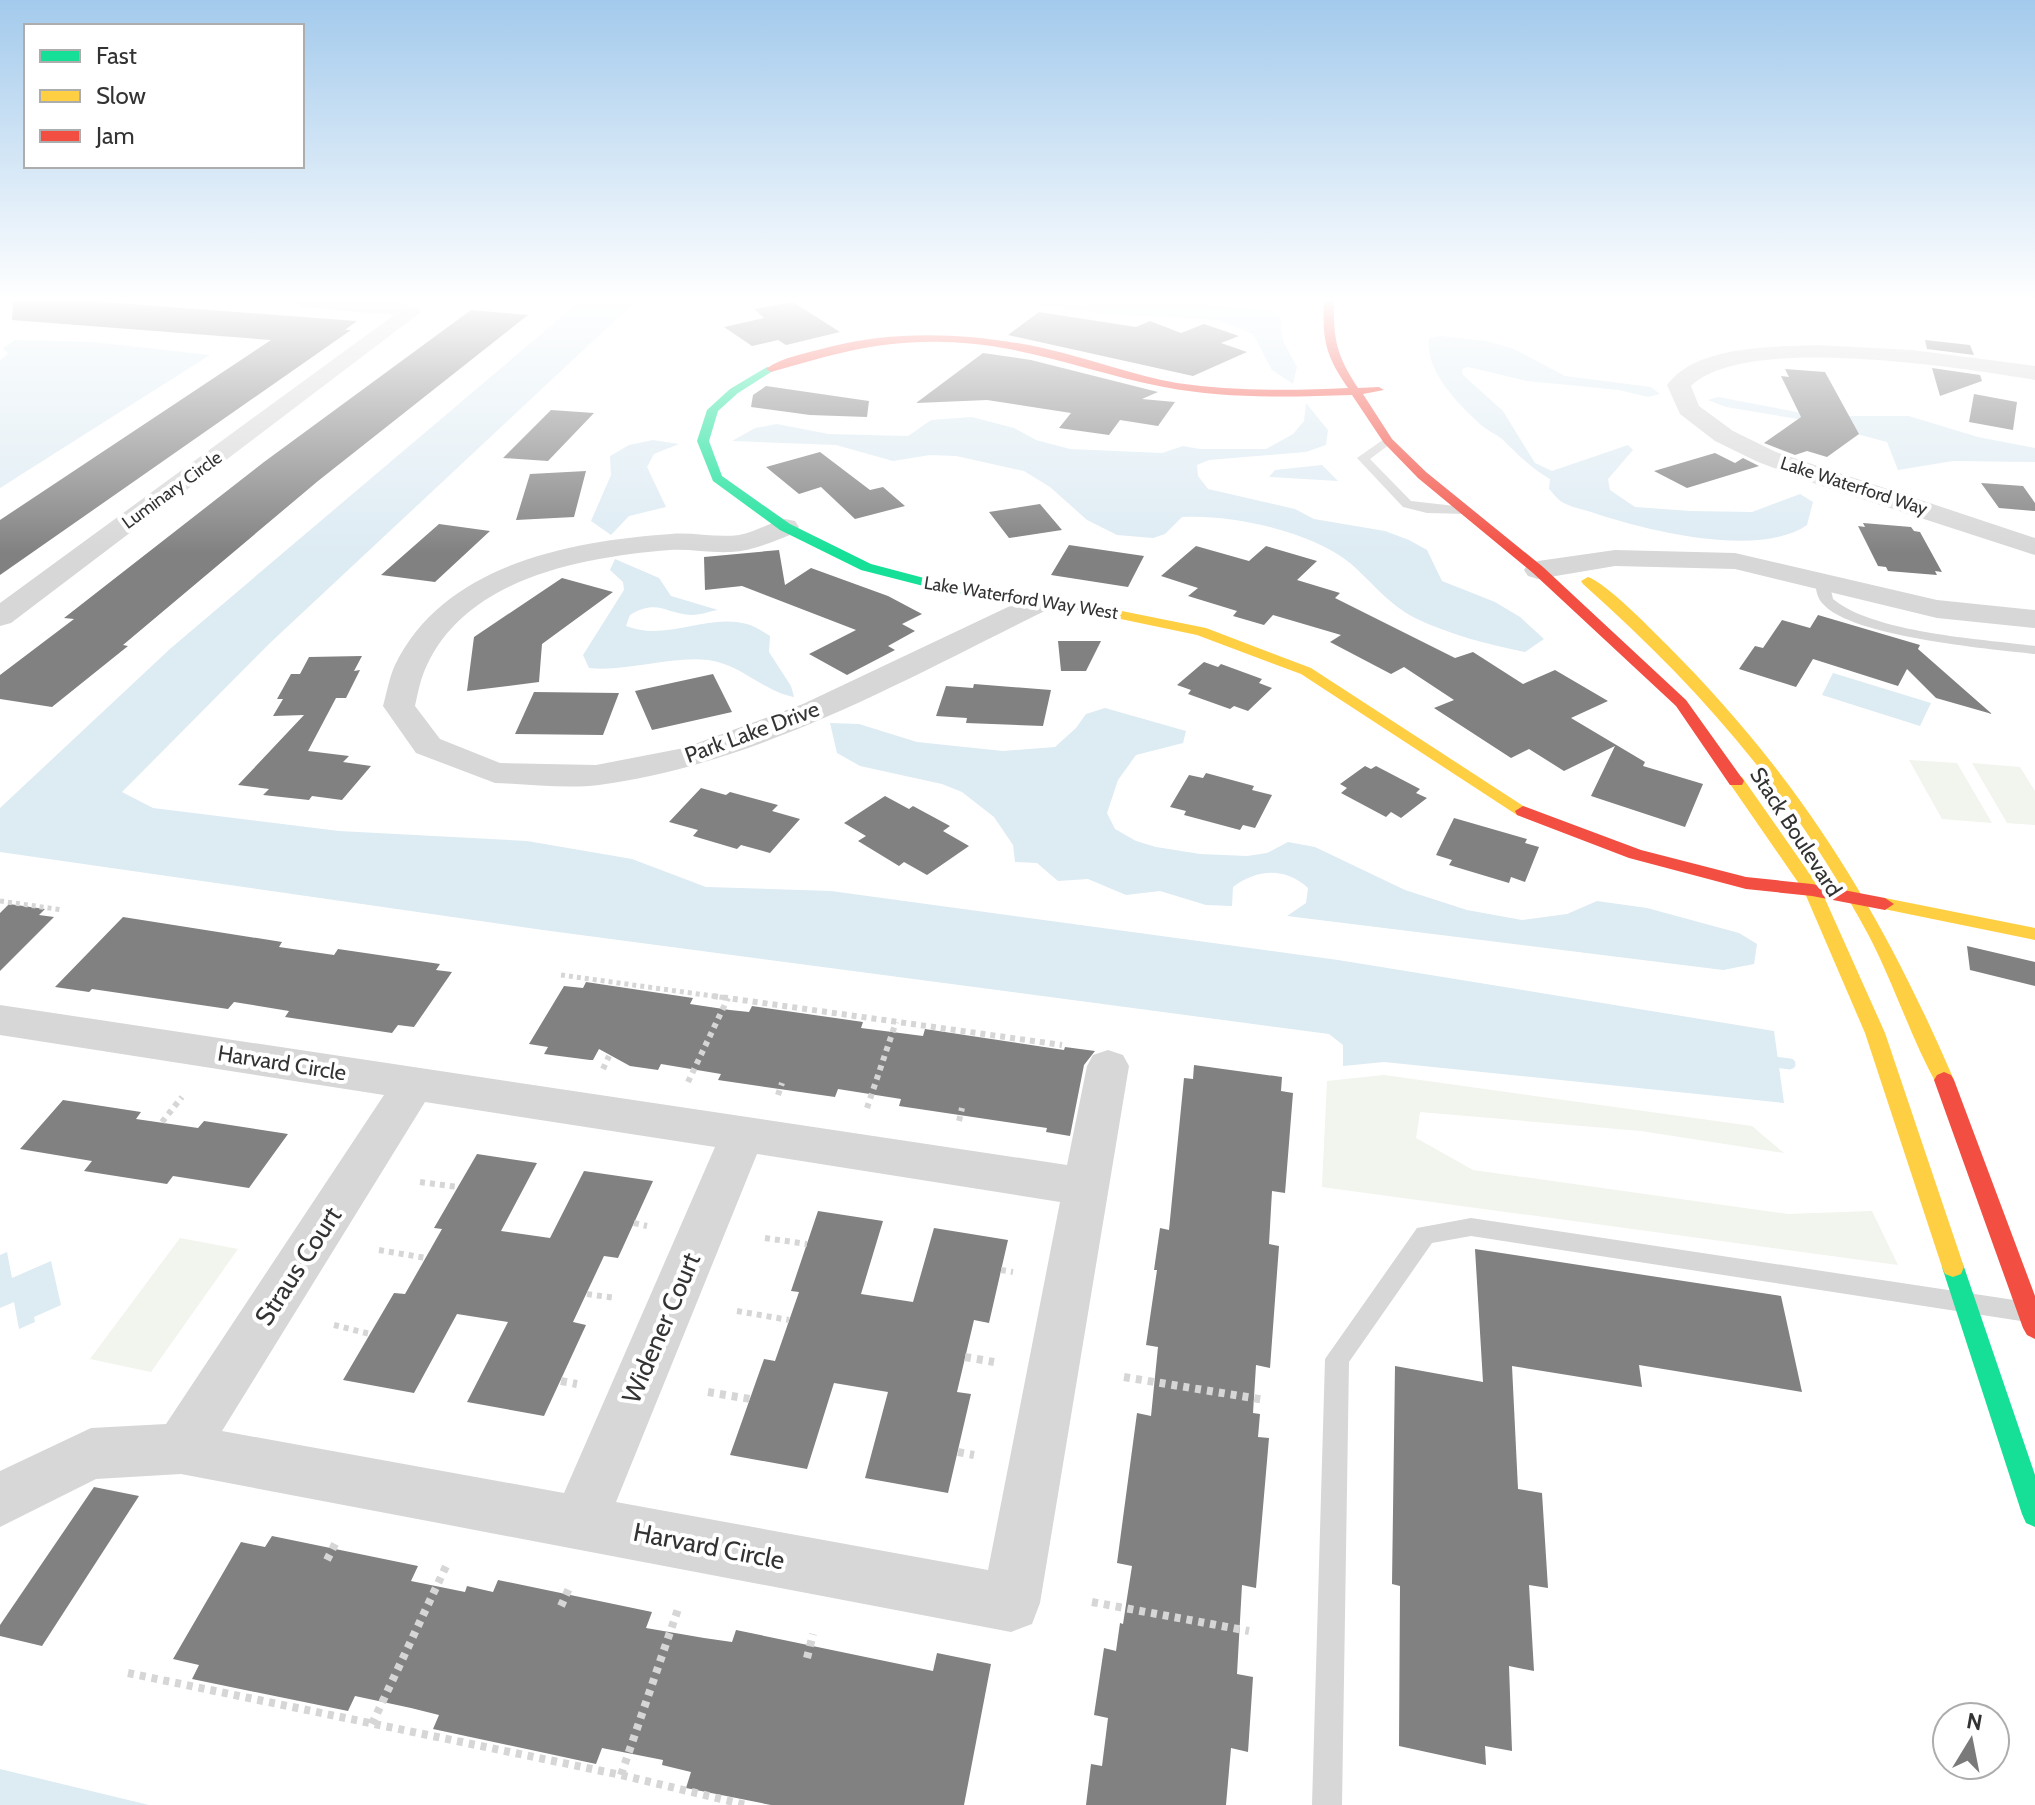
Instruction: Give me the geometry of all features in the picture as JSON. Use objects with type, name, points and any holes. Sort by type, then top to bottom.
[{"type":"street","name":"Luminary Circle","points":[[0,617],[312,385]]},
{"type":"street","name":"Lake Waterford Way West","points":[[742,385],[715,407],[703,441],[717,478],[785,527],[866,567],[943,587],[1112,612],[1216,637],[1306,671],[1530,815],[1635,854],[1746,883],[1812,890]]},
{"type":"street","name":"Lake Waterford Way West","points":[[1173,385],[1235,393],[1380,390]]},
{"type":"street","name":"Stack Boulevard","points":[[1349,385],[1388,441],[1464,511],[1553,569],[1681,703],[1812,890],[1875,1033],[2035,1514]]},
{"type":"street","name":"Lake Waterford Way","points":[[1679,385],[1688,409],[1724,436],[1767,457],[2035,547]]},
{"type":"street","points":[[1462,484],[1483,501]]},
{"type":"street","name":"Park Lake Drive","points":[[785,527],[739,543],[675,541],[611,547],[545,560],[488,587],[440,622],[412,661],[399,706],[428,746],[495,773],[596,775],[692,757],[814,711],[1041,602]]},
{"type":"street","points":[[1553,569],[1615,558],[1735,561],[1937,609],[2032,623]]},
{"type":"street","points":[[1553,569],[1593,585],[1660,574],[1754,578],[1793,575]]},
{"type":"street","name":"Stack Boulevard","points":[[1593,585],[1638,620],[1707,691],[1769,763],[1819,834],[1897,969],[1934,1053],[2032,1320]]},
{"type":"street","points":[[1812,890],[2035,934]]},
{"type":"street","name":"Harvard Circle","points":[[3,1024],[1086,1187]]},
{"type":"street","name":"Harvard Circle","points":[[0,1500],[91,1454],[181,1449],[1011,1603],[1108,1066]]},
{"type":"street","name":"Straus Court","points":[[181,1449],[414,1084]]},
{"type":"street","name":"Widener Court","points":[[580,1522],[743,1134]]},
{"type":"lane","points":[[1388,441],[1363,458],[1407,504],[1427,509],[1464,511]]},
{"type":"lane","points":[[1822,581],[1824,596],[1831,605],[1854,617],[1939,637],[2035,650]]},
{"type":"lane","points":[[1327,1805],[1337,1359],[1425,1235],[1471,1227],[1965,1303],[2032,1320]]},
{"type":"path","points":[[0,901],[63,910]]},
{"type":"path","points":[[561,975],[1062,1045]]},
{"type":"path","points":[[688,1082],[728,998]]},
{"type":"path","points":[[867,1108],[896,1022]]},
{"type":"path","points":[[603,1069],[609,1056]]},
{"type":"path","points":[[778,1095],[782,1083]]},
{"type":"path","points":[[162,1122],[182,1097]]},
{"type":"path","points":[[959,1121],[962,1108]]},
{"type":"path","points":[[420,1182],[458,1187]]},
{"type":"path","points":[[634,1223],[647,1226]]},
{"type":"path","points":[[765,1238],[807,1244]]},
{"type":"path","points":[[379,1250],[426,1258]]},
{"type":"path","points":[[1001,1270],[1013,1272]]},
{"type":"path","points":[[587,1294],[615,1298]]},
{"type":"path","points":[[737,1311],[789,1320]]},
{"type":"path","points":[[334,1325],[370,1334]]},
{"type":"path","points":[[965,1357],[994,1362]]},
{"type":"path","points":[[1124,1377],[1265,1400]]},
{"type":"path","points":[[561,1381],[577,1384]]},
{"type":"path","points":[[708,1392],[750,1399]]},
{"type":"path","points":[[958,1452],[974,1455]]},
{"type":"path","points":[[327,1560],[337,1540]]},
{"type":"path","points":[[372,1724],[448,1562]]},
{"type":"path","points":[[561,1606],[570,1586]]},
{"type":"path","points":[[1092,1602],[1249,1631]]},
{"type":"path","points":[[621,1775],[678,1609]]},
{"type":"path","points":[[807,1658],[813,1634]]},
{"type":"path","points":[[128,1673],[621,1775],[746,1805]]},
{"type":"shaded area","points":[[0,385],[162,385],[0,488]]},
{"type":"shaded area","points":[[481,385],[546,385],[270,643],[122,792],[153,808],[339,831],[527,841],[632,859],[706,887],[831,891],[1338,960],[1774,1031],[1784,1103],[1384,1062],[1343,1066],[1343,1045],[1329,1034],[543,930],[0,852],[0,808],[171,648]]},
{"type":"shaded area","points":[[1474,385],[1503,411],[1535,463],[1552,471],[1628,445],[1633,450],[1608,479],[1610,490],[1635,507],[1752,512],[1800,494],[1813,502],[1807,525],[1786,535],[1731,541],[1670,533],[1565,504],[1549,489],[1550,479],[1481,425],[1445,386]]},
{"type":"shaded area","points":[[1570,385],[1637,385],[1651,387],[1660,394],[1648,397],[1619,390]]},
{"type":"shaded area","points":[[1718,397],[1818,416],[1909,416],[1978,437],[2035,448],[2035,462],[1953,461],[1898,470],[1887,442],[1803,420],[1726,407],[1708,400]]},
{"type":"shaded area","points":[[1306,403],[1328,430],[1326,445],[1306,452],[1209,460],[1197,465],[1198,476],[1208,489],[1295,509],[1314,519],[1385,531],[1409,540],[1427,550],[1442,581],[1495,602],[1520,617],[1544,639],[1525,652],[1428,624],[1397,606],[1334,552],[1270,527],[1223,518],[1182,517],[1165,534],[1153,538],[1117,535],[1087,520],[1050,487],[1024,471],[956,456],[930,455],[893,461],[836,445],[732,441],[755,428],[777,424],[829,434],[908,436],[931,420],[972,417],[1014,428],[1036,440],[1070,449],[1162,453],[1183,446],[1266,449],[1293,434],[1304,421]]},
{"type":"shaded area","points":[[653,440],[679,444],[654,454],[647,467],[666,507],[629,516],[611,535],[591,521],[611,475],[610,456],[629,445]]},
{"type":"shaded area","points":[[1322,465],[1338,481],[1269,477],[1275,470]]},
{"type":"shaded area","points":[[615,559],[659,578],[671,596],[718,610],[692,615],[647,608],[630,615],[626,626],[656,631],[717,622],[753,626],[770,636],[769,652],[791,686],[794,697],[782,694],[720,662],[708,660],[589,668],[583,655],[624,590],[623,582],[610,570]]},
{"type":"shaded area","points":[[1833,673],[1931,703],[1920,726],[1822,695]]},
{"type":"shaded area","points":[[1105,708],[1186,731],[1183,743],[1136,755],[1118,780],[1107,813],[1115,829],[1136,841],[1200,854],[1247,856],[1267,853],[1288,842],[1315,847],[1405,890],[1467,910],[1522,920],[1567,914],[1597,901],[1647,908],[1739,933],[1757,944],[1754,964],[1723,970],[1287,916],[1306,903],[1308,888],[1290,876],[1280,874],[1261,874],[1233,887],[1232,906],[1206,905],[1160,891],[1126,895],[1088,879],[1058,881],[1037,863],[1015,862],[1013,845],[994,817],[962,792],[942,784],[860,766],[837,753],[830,723],[859,724],[917,742],[1003,751],[1055,747],[1086,714]]},
{"type":"shaded area","points":[[1909,760],[1957,763],[1992,823],[1942,819]]},
{"type":"shaded area","points":[[1972,763],[2020,767],[2035,791],[2035,825],[2007,823]]},
{"type":"shaded area","points":[[1384,1075],[1752,1126],[1784,1153],[1641,1131],[1420,1112],[1416,1138],[1473,1170],[1788,1214],[1872,1211],[1898,1265],[1322,1187],[1327,1081]]},
{"type":"shaded area","points":[[180,1238],[238,1249],[151,1372],[90,1359]]},
{"type":"shaded area","points":[[7,1252],[12,1278],[51,1261],[61,1305],[34,1317],[35,1322],[19,1329],[14,1302],[0,1308],[0,1255]]},
{"type":"shaded area","points":[[0,1769],[149,1805],[0,1805]]},
{"type":"building","points":[[203,385],[272,385],[0,575],[0,520]]},
{"type":"building","points":[[369,385],[439,385],[318,481],[123,645],[128,646],[52,707],[0,699],[0,675],[74,619],[64,618],[264,462]]},
{"type":"building","points":[[940,385],[1131,385],[1158,392],[1142,399],[1175,402],[1158,426],[1120,420],[1109,435],[1059,428],[1071,413],[987,400],[916,403]]},
{"type":"building","points":[[1786,385],[1832,385],[1859,434],[1827,457],[1807,451],[1795,455],[1764,443],[1801,417]]},
{"type":"building","points":[[1937,385],[1970,385],[1940,396]]},
{"type":"building","points":[[766,386],[869,401],[867,417],[810,415],[751,407],[753,395]]},
{"type":"building","points":[[1974,394],[2017,402],[2013,430],[1969,422]]},
{"type":"building","points":[[551,410],[594,413],[548,461],[503,458]]},
{"type":"building","points":[[820,452],[870,490],[883,487],[905,506],[855,519],[821,487],[799,494],[766,467]]},
{"type":"building","points":[[1715,453],[1735,463],[1743,458],[1759,466],[1687,488],[1654,471]]},
{"type":"building","points":[[586,471],[574,517],[516,520],[530,474]]},
{"type":"building","points":[[1981,483],[2023,486],[2035,503],[2035,511],[1999,508]]},
{"type":"building","points":[[1040,504],[1062,530],[1009,538],[989,512]]},
{"type":"building","points":[[1863,523],[1911,527],[1920,532],[1942,572],[1935,571],[1937,575],[1888,571],[1886,567],[1878,566],[1858,526],[1865,527]]},
{"type":"building","points":[[439,524],[490,531],[435,582],[381,575]]},
{"type":"building","points":[[1069,545],[1144,556],[1128,587],[1051,575]]},
{"type":"building","points":[[1196,546],[1249,561],[1266,546],[1317,561],[1297,580],[1340,593],[1335,598],[1455,658],[1473,652],[1523,684],[1555,670],[1608,701],[1571,718],[1645,762],[1643,766],[1703,784],[1685,827],[1591,796],[1615,746],[1564,771],[1529,749],[1511,758],[1434,708],[1454,700],[1404,667],[1391,674],[1330,642],[1341,635],[1273,615],[1264,625],[1233,616],[1237,611],[1188,596],[1198,588],[1161,576]]},
{"type":"building","points":[[779,550],[785,585],[811,568],[888,596],[922,614],[902,624],[915,631],[888,646],[895,650],[847,675],[809,654],[856,630],[742,586],[705,590],[704,557]]},
{"type":"building","points":[[562,578],[613,592],[542,644],[539,682],[467,691],[474,637]]},
{"type":"building","points":[[1818,615],[1920,645],[1918,649],[1992,714],[1936,698],[1907,669],[1898,686],[1813,659],[1796,687],[1739,669],[1755,646],[1763,648],[1782,620],[1810,628]]},
{"type":"building","points":[[1058,641],[1101,641],[1086,671],[1061,671]]},
{"type":"building","points":[[362,656],[354,671],[360,670],[346,698],[336,698],[308,751],[349,756],[343,762],[371,766],[342,800],[263,795],[269,789],[238,785],[304,715],[273,716],[283,699],[277,699],[291,674],[300,674],[309,657]]},
{"type":"building","points":[[1204,662],[1218,667],[1221,664],[1262,679],[1259,683],[1272,688],[1248,711],[1234,706],[1230,709],[1188,694],[1191,690],[1177,685]]},
{"type":"building","points":[[713,674],[732,712],[652,730],[635,691]]},
{"type":"building","points":[[974,684],[1051,690],[1043,726],[966,723],[967,718],[936,716],[946,686],[973,688]]},
{"type":"building","points":[[534,692],[619,693],[603,735],[515,734]]},
{"type":"building","points":[[1365,766],[1371,769],[1376,766],[1420,789],[1416,793],[1427,798],[1401,818],[1391,812],[1386,817],[1341,793],[1347,788],[1340,784]]},
{"type":"building","points":[[1206,773],[1254,786],[1252,790],[1272,795],[1255,828],[1243,825],[1240,830],[1184,815],[1186,811],[1170,807],[1189,775],[1203,778]]},
{"type":"building","points":[[701,788],[778,805],[772,811],[800,819],[770,853],[741,845],[737,849],[693,836],[698,830],[669,822]]},
{"type":"building","points":[[885,796],[909,809],[913,806],[950,826],[943,831],[969,846],[927,875],[904,862],[899,866],[858,841],[866,836],[844,823]]},
{"type":"building","points":[[1454,818],[1527,839],[1525,843],[1539,847],[1525,882],[1511,877],[1509,883],[1449,865],[1452,860],[1436,855]]},
{"type":"building","points":[[9,904],[45,909],[39,915],[54,917],[0,971],[0,913]]},
{"type":"building","points":[[123,917],[282,942],[279,947],[334,955],[338,949],[440,964],[436,970],[452,972],[414,1027],[398,1025],[392,1033],[285,1017],[289,1011],[234,1002],[228,1009],[92,989],[89,992],[55,987]]},
{"type":"building","points":[[1967,946],[2035,962],[2035,986],[1970,970]]},
{"type":"building","points":[[586,982],[693,998],[690,1004],[730,1010],[749,1012],[752,1006],[863,1022],[861,1028],[923,1036],[925,1029],[1064,1050],[1065,1047],[1095,1051],[1084,1065],[1070,1136],[1046,1132],[1047,1128],[899,1106],[901,1099],[838,1089],[835,1097],[718,1080],[721,1074],[661,1064],[658,1070],[630,1066],[599,1049],[590,1060],[544,1054],[548,1047],[529,1044],[564,986],[583,988]]},
{"type":"building","points":[[1194,1065],[1282,1077],[1281,1091],[1293,1093],[1285,1193],[1272,1191],[1269,1244],[1279,1246],[1270,1368],[1256,1365],[1253,1413],[1260,1414],[1258,1437],[1269,1438],[1256,1588],[1242,1585],[1237,1674],[1253,1677],[1248,1752],[1231,1748],[1226,1805],[1086,1805],[1091,1764],[1102,1766],[1108,1718],[1094,1715],[1104,1648],[1116,1651],[1132,1566],[1117,1563],[1137,1413],[1151,1416],[1158,1347],[1146,1345],[1157,1270],[1154,1270],[1160,1228],[1169,1230],[1184,1078],[1193,1079]]},
{"type":"building","points":[[63,1100],[141,1112],[136,1119],[198,1128],[204,1121],[288,1134],[249,1188],[173,1176],[167,1184],[84,1171],[92,1161],[20,1149]]},
{"type":"building","points":[[477,1154],[537,1163],[501,1231],[550,1238],[584,1171],[653,1181],[618,1258],[604,1256],[573,1322],[586,1325],[544,1416],[467,1402],[508,1322],[457,1314],[414,1393],[343,1380],[394,1293],[405,1294],[442,1229],[434,1228]]},
{"type":"building","points":[[818,1211],[883,1221],[861,1294],[913,1302],[934,1228],[1008,1240],[989,1323],[974,1320],[957,1392],[971,1394],[948,1493],[865,1478],[888,1392],[834,1383],[807,1469],[730,1455],[764,1359],[775,1361],[799,1292],[791,1291]]},
{"type":"building","points":[[1475,1249],[1781,1296],[1802,1392],[1639,1365],[1642,1387],[1512,1366],[1518,1489],[1542,1493],[1548,1588],[1529,1585],[1534,1671],[1509,1666],[1512,1751],[1485,1746],[1486,1765],[1399,1746],[1400,1586],[1392,1584],[1395,1366],[1483,1382]]},
{"type":"building","points":[[94,1487],[139,1496],[42,1646],[0,1636],[0,1625]]},
{"type":"building","points":[[272,1536],[418,1566],[411,1581],[465,1592],[467,1586],[493,1592],[498,1580],[652,1612],[646,1628],[732,1642],[736,1630],[933,1671],[937,1653],[991,1664],[964,1805],[771,1805],[686,1788],[691,1772],[662,1765],[663,1760],[602,1748],[596,1764],[433,1729],[439,1715],[355,1696],[348,1711],[192,1679],[199,1665],[173,1659],[241,1542],[265,1547]]},
{"type":"waterway","points":[[1766,1061],[1790,1064]]},
{"type":"traffic: fast","points":[[744,385],[713,410],[703,441],[717,478],[785,527],[866,567],[943,587],[1097,610]]},
{"type":"traffic: fast","points":[[1953,1267],[2035,1514]]},
{"type":"traffic: slow","points":[[1588,581],[1648,634],[1703,689],[1799,807],[1878,937],[1913,1007],[1944,1080]]},
{"type":"traffic: slow","points":[[1097,610],[1201,631],[1306,671],[1523,811]]},
{"type":"traffic: slow","points":[[1736,781],[1812,890],[1875,1033],[1953,1267]]},
{"type":"traffic: slow","points":[[1885,904],[2035,934]]},
{"type":"traffic: jam","points":[[1174,385],[1278,393],[1379,390]]},
{"type":"traffic: jam","points":[[1351,385],[1388,441],[1422,475],[1538,570],[1681,703],[1736,781]]},
{"type":"traffic: jam","points":[[1523,811],[1635,854],[1746,883],[1812,890],[1885,904]]},
{"type":"traffic: jam","points":[[1944,1080],[2035,1328]]}]
